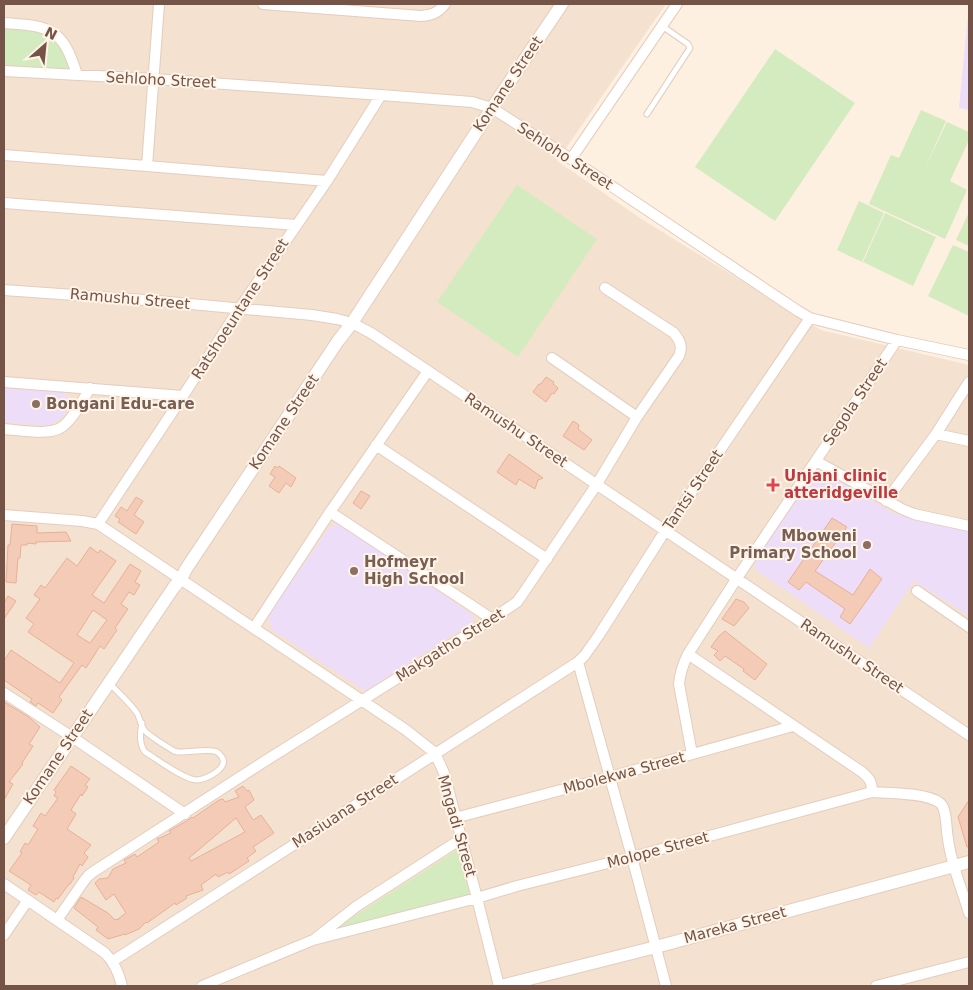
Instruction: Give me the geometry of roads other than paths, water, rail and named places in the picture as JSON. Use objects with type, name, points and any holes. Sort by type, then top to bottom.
[{"type":"street","points":[[148,166],[159,4]]},
{"type":"street","points":[[263,4],[420,16],[432,16],[445,4]]},
{"type":"street","name":"Komane Street","points":[[4,838],[108,682],[181,579],[207,536],[352,322],[562,4]]},
{"type":"street","points":[[571,159],[677,4]]},
{"type":"street","points":[[4,23],[40,27],[58,36],[66,47],[77,76]]},
{"type":"street","name":"Sehloho Street","points":[[4,71],[154,79],[472,102],[492,108],[810,318],[897,340],[969,355]]},
{"type":"street","name":"Ratshoeuntane Street","points":[[98,524],[381,95]]},
{"type":"street","points":[[4,155],[326,181]]},
{"type":"street","points":[[4,203],[296,225]]},
{"type":"street","name":"Makgatho Street","points":[[57,920],[88,876],[517,602],[597,484],[637,417],[679,356],[682,346],[674,333],[605,288]]},
{"type":"street","name":"Ramushu Street","points":[[4,290],[312,315],[352,322],[597,484],[969,735]]},
{"type":"street","name":"Tantsi Street","points":[[578,662],[599,635],[665,531],[810,318]]},
{"type":"street","name":"Segola Street","points":[[692,754],[679,684],[683,663],[737,578],[897,340]]},
{"type":"street","points":[[552,358],[637,417]]},
{"type":"street","points":[[254,628],[330,512],[428,371]]},
{"type":"street","points":[[4,382],[184,396]]},
{"type":"street","points":[[886,501],[936,434],[969,382]]},
{"type":"street","points":[[4,429],[44,432],[58,429],[68,422],[90,388]]},
{"type":"street","points":[[936,434],[969,441]]},
{"type":"street","points":[[376,445],[547,559]]},
{"type":"street","points":[[816,461],[886,501],[914,514],[969,526]]},
{"type":"street","points":[[330,512],[492,619]]},
{"type":"street","points":[[4,515],[98,524]]},
{"type":"street","name":"Mngadi Street","points":[[98,524],[362,700],[406,730],[435,753],[444,774],[500,986]]},
{"type":"street","points":[[917,591],[969,627]]},
{"type":"street","points":[[688,654],[862,772],[872,784],[872,792]]},
{"type":"street","points":[[578,662],[666,986]]},
{"type":"street","name":"Masiuana Street","points":[[113,961],[578,662]]},
{"type":"street","points":[[4,693],[185,814]]},
{"type":"street","name":"Mbolekwa Street","points":[[455,818],[793,726]]},
{"type":"street","name":"Molope Street","points":[[202,986],[313,940],[872,792],[909,794],[926,797],[942,804],[945,810],[949,846],[954,866]]},
{"type":"street","name":"Molope Street","points":[[313,940],[357,906],[461,839]]},
{"type":"street","name":"Mareka Street","points":[[500,986],[656,947],[969,862]]},
{"type":"street","points":[[954,866],[969,913]]},
{"type":"street","points":[[4,884],[105,953],[113,961],[122,986]]},
{"type":"street","points":[[4,935],[28,900]]},
{"type":"street","points":[[876,986],[969,962]]},
{"type":"lane","points":[[647,114],[690,48],[688,44],[662,26]]},
{"type":"lane","points":[[108,682],[135,711],[142,723],[142,726],[148,734],[174,751],[184,753],[212,750],[218,752],[224,762],[222,767],[207,777],[196,780],[177,772],[145,752],[142,748],[140,729],[142,723]]},
{"type":"place","name":"Bongani Edu-care","points":[[36,404]]},
{"type":"place","name":"Unjani clinic atteridgeville","points":[[773,485]]},
{"type":"place","name":"Mboweni Primary School","points":[[867,545]]},
{"type":"place","name":"Hofmeyr High School","points":[[354,571]]}]
